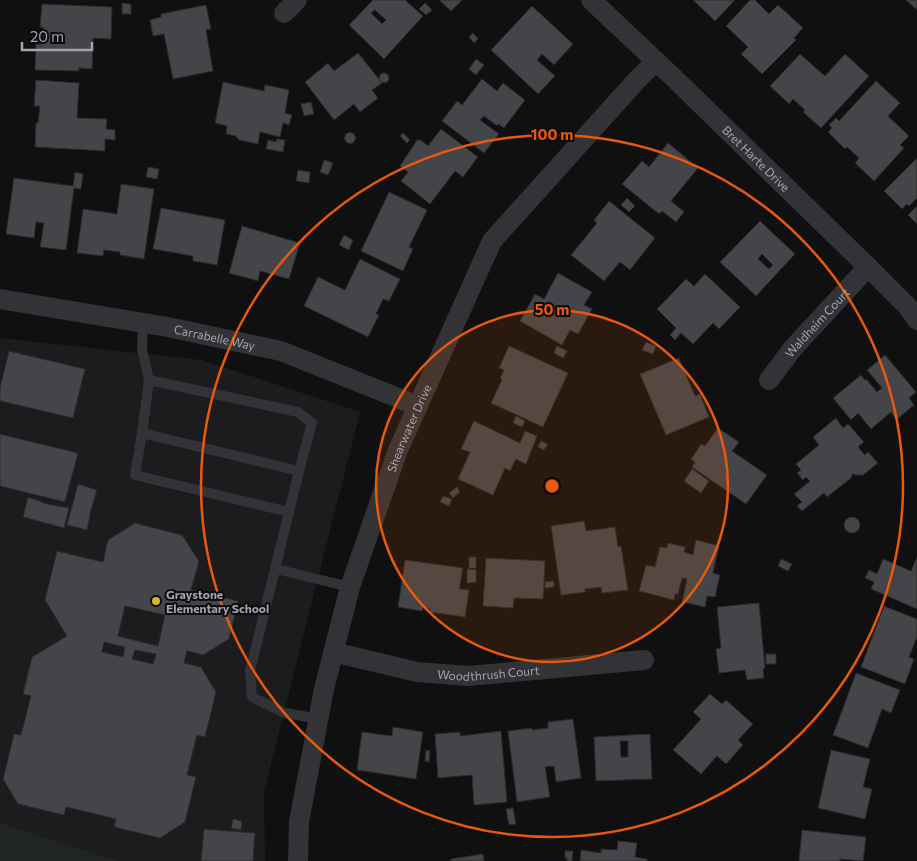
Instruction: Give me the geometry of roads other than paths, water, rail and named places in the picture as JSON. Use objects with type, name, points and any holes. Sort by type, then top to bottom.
[{"type":"street","name":"Bret Harte Drive","points":[[591,0],[868,267],[908,307],[917,320]]},
{"type":"street","name":"Shearwater Drive","points":[[298,861],[299,822],[318,719],[333,652],[350,587],[398,450],[492,241],[656,61]]},
{"type":"street","name":"Waldheim Court","points":[[769,380],[793,348],[868,267]]},
{"type":"street","name":"Carrabelle Way","points":[[0,299],[143,323],[281,351],[418,406]]},
{"type":"street","name":"Woodthrush Court","points":[[333,652],[417,672],[468,676],[644,660]]},
{"type":"lane","points":[[143,323],[142,349],[149,380],[135,475],[289,512]]},
{"type":"lane","points":[[149,380],[298,412],[312,423],[250,671],[252,697],[285,713],[318,719]]},
{"type":"lane","points":[[142,433],[300,471]]},
{"type":"lane","points":[[276,569],[350,587]]},
{"type":"place","name":"Graystone Elementary School","points":[[156,601]]}]
